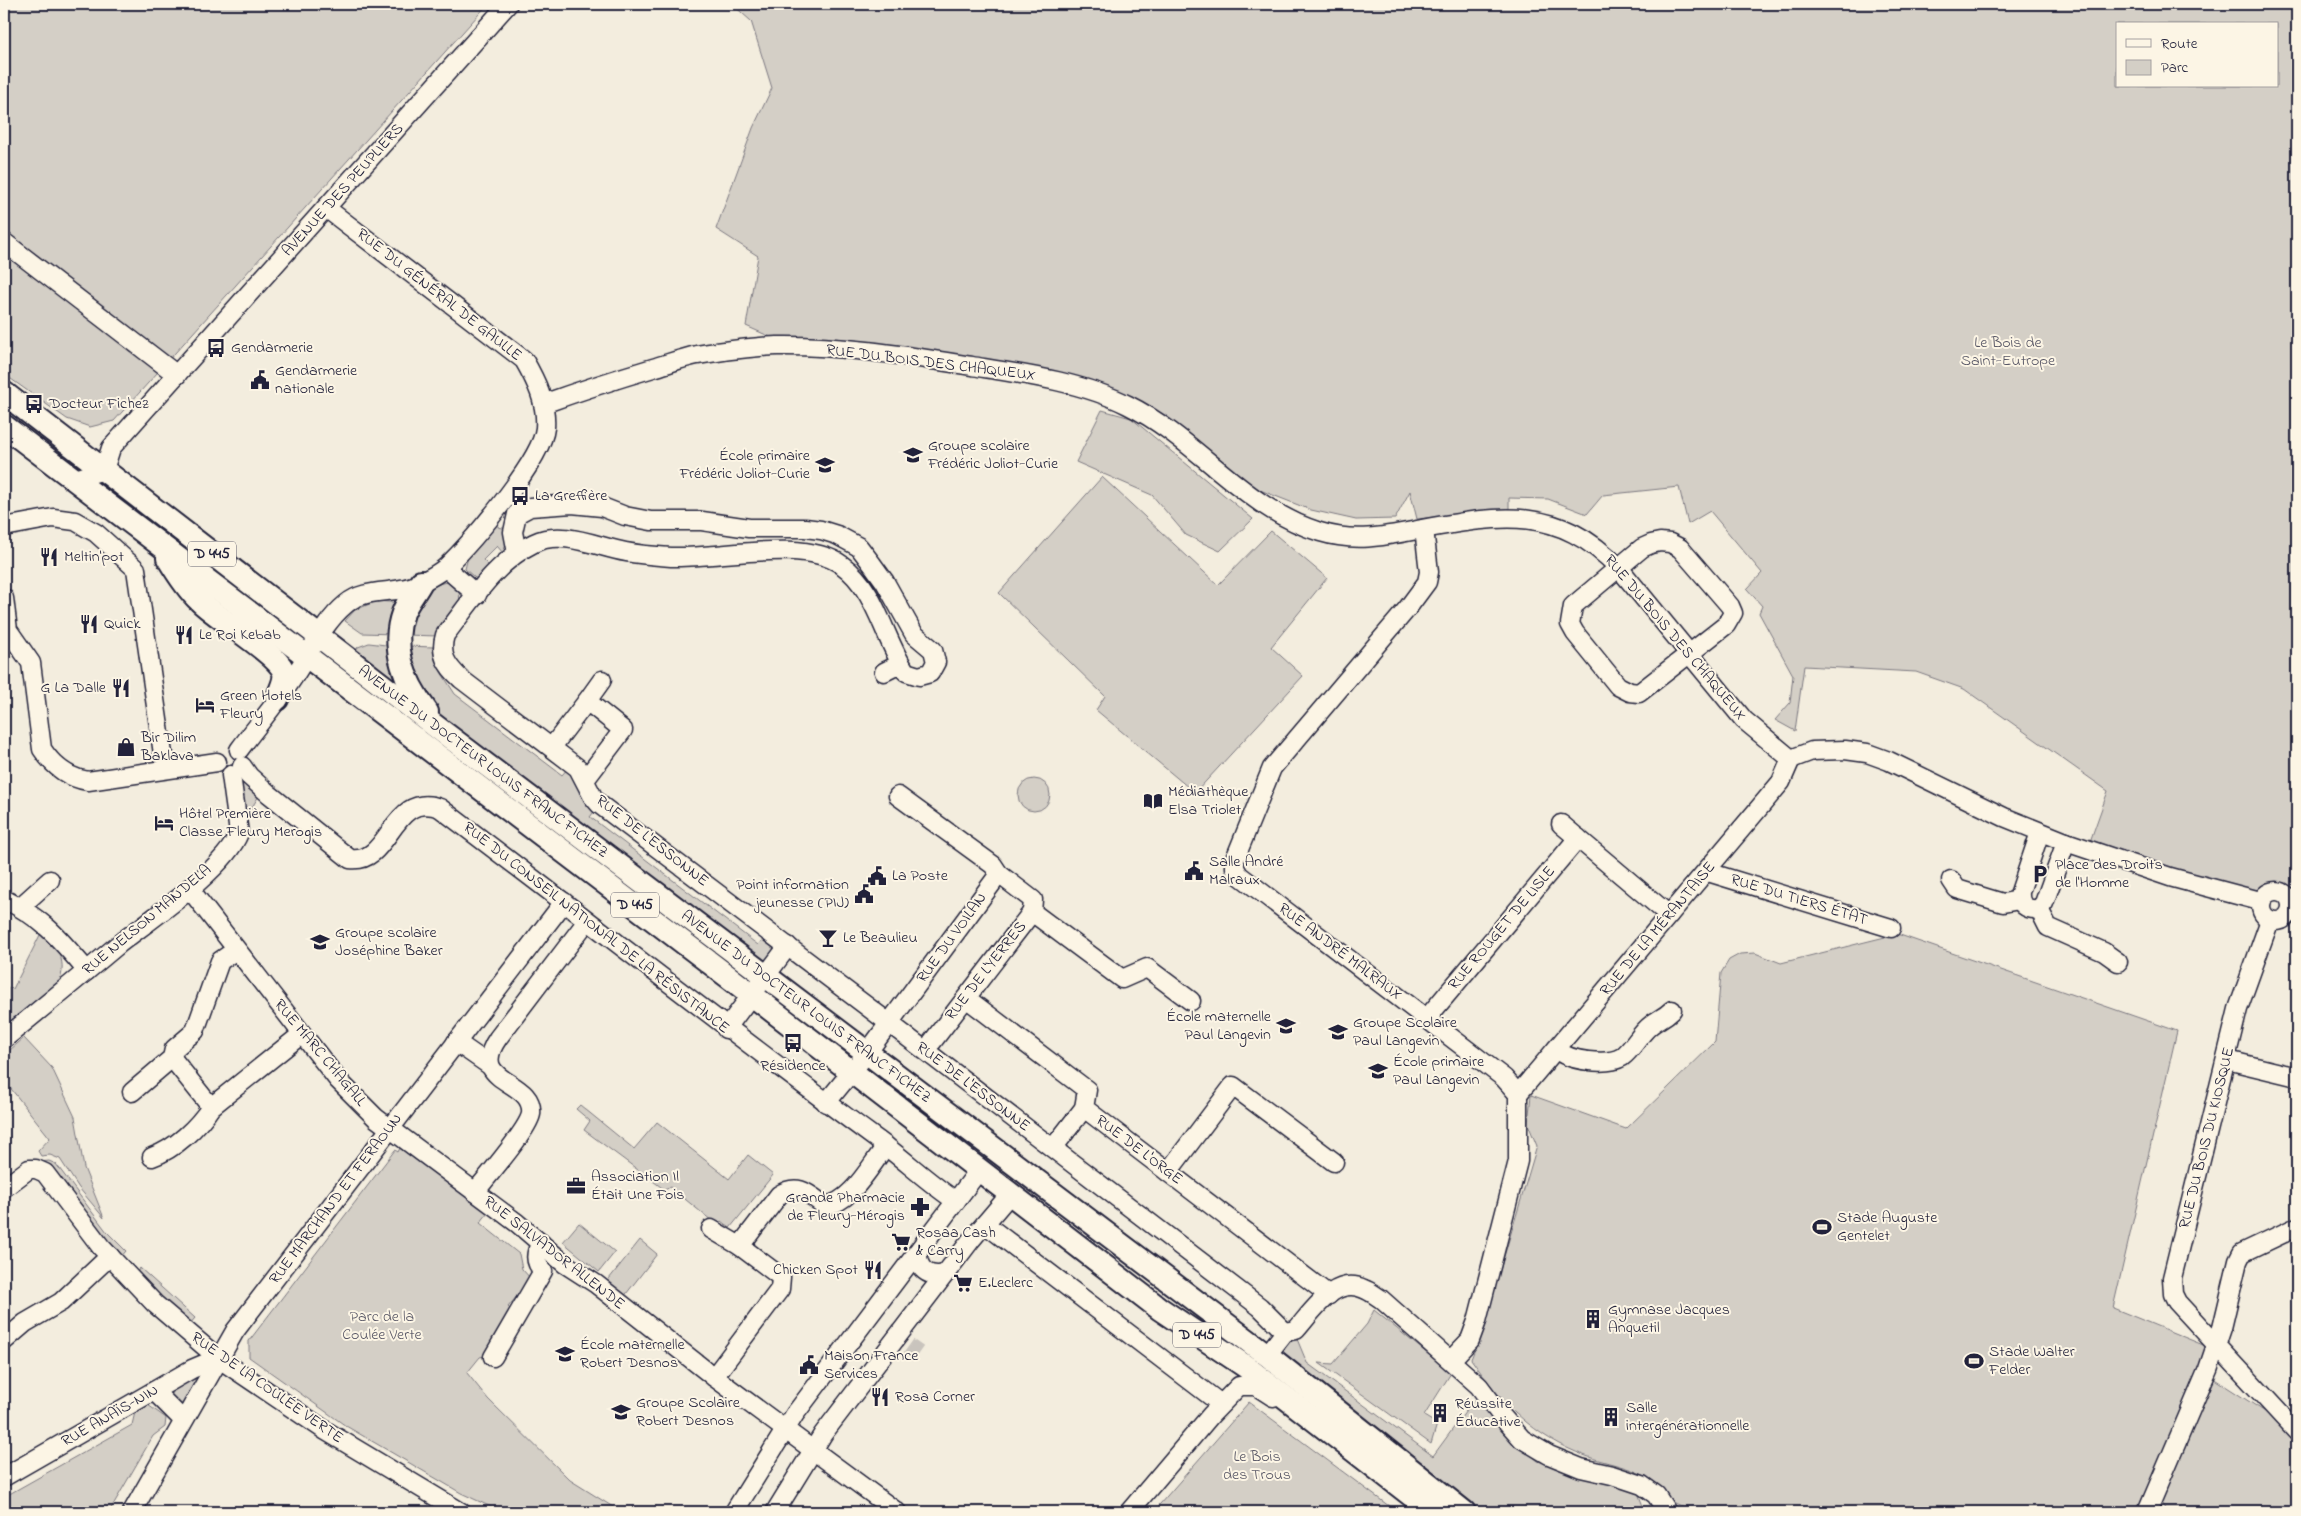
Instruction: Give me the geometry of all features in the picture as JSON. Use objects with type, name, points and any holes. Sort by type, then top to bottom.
[{"type":"main road","name":"AVENUE DU DOCTEUR LOUIS FRANC FICHEZ","points":[[4,393],[73,447],[107,461],[319,636],[867,1053],[998,1170],[1160,1309],[1245,1366],[1433,1512]]},
{"type":"main road","name":"D 445","points":[[4,426],[75,479]]},
{"type":"main road","name":"AVENUE DU DOCTEUR LOUIS FRANC FICHEZ","points":[[75,479],[852,1072],[998,1170],[1144,1262],[1266,1355],[1464,1512]]},
{"type":"main road","points":[[158,542],[225,585],[300,639],[305,641],[319,636]]},
{"type":"main road","points":[[158,542],[183,582],[200,601],[271,656],[282,668],[285,674],[277,699]]},
{"type":"main road","points":[[421,582],[403,615],[398,642],[407,681],[419,702],[439,729]]},
{"type":"main road","points":[[307,656],[314,651],[320,651],[409,714],[439,729]]},
{"type":"main road","points":[[998,1170],[1093,1235],[1144,1262]]},
{"type":"street","name":"AVENUE DES PEUPLIERS","points":[[107,461],[176,375],[508,4]]},
{"type":"street","name":"RUE DU GÉNÉRAL DE GAULLE","points":[[237,764],[319,636],[347,603],[362,595],[412,587],[446,568],[473,538],[527,469],[545,428],[543,404],[537,383],[524,360],[326,208]]},
{"type":"street","points":[[4,242],[176,375]]},
{"type":"street","name":"RUE DU BOIS DES CHAQUEUX","points":[[543,404],[615,379],[694,356],[776,346],[852,350],[1037,376],[1127,405],[1151,418],[1264,506],[1319,532],[1348,538],[1381,538],[1424,529],[1506,517],[1534,519],[1558,526],[1583,538],[1604,552],[1619,568],[1744,720],[1791,759]]},
{"type":"street","points":[[75,479],[107,461]]},
{"type":"street","points":[[517,553],[513,538],[513,526],[518,514],[522,510],[557,504],[602,508],[625,516],[651,521],[702,521],[749,528],[804,528],[821,530],[837,535],[859,547],[885,582],[914,634],[933,650],[936,657],[934,668],[925,675],[911,675],[900,664],[884,672]]},
{"type":"street","points":[[4,527],[53,518],[75,521],[96,533],[136,569],[163,754],[173,768]]},
{"type":"street","name":"RUE ANDRÉ MALRAUX","points":[[1424,529],[1428,572],[1427,582],[1407,609],[1272,768],[1258,798],[1235,859],[1235,868],[1239,875],[1504,1078],[1518,1094]]},
{"type":"street","name":"RUE DE L'ESSONNE","points":[[900,664],[859,581],[845,567],[823,556],[782,551],[709,556],[650,555],[620,551],[580,540],[551,538],[534,543],[517,553],[504,564],[477,595],[446,635],[442,644],[446,662],[461,679],[578,768],[593,797],[599,804],[1260,1307],[1285,1332]]},
{"type":"street","points":[[1670,543],[1680,548],[1730,606],[1733,613],[1731,620],[1639,693],[1630,692],[1618,686],[1575,633],[1570,624],[1573,606],[1619,568],[1642,548],[1651,544],[1670,543]]},
{"type":"street","points":[[446,568],[477,595]]},
{"type":"street","points":[[4,598],[8,630],[30,663],[42,749],[49,760],[69,776],[88,781],[217,762]]},
{"type":"street","points":[[552,747],[602,680]]},
{"type":"street","points":[[585,780],[623,730],[587,701]]},
{"type":"street","points":[[232,748],[237,764],[223,773],[218,768],[217,762],[222,750],[232,748]]},
{"type":"street","points":[[1791,759],[1812,752],[1845,750],[1867,753],[1889,760],[1996,813],[2066,842],[2170,877],[2260,901]]},
{"type":"street","name":"RUE DE LA MÉRANTAISE","points":[[1518,1094],[1781,782],[1791,759]]},
{"type":"street","name":"RUE NELSON MANDELA","points":[[4,1039],[189,888],[223,857],[236,841],[238,833],[237,764]]},
{"type":"street","name":"RUE DU CONSEIL NATIONAL DE LA RÉSISTANCE","points":[[237,764],[269,794],[350,859],[359,860],[366,858],[404,814],[412,808],[430,804],[440,808],[726,1028],[886,1146],[936,1188],[956,1201]]},
{"type":"street","points":[[898,796],[993,865],[999,874],[1033,900],[1032,912]]},
{"type":"street","points":[[1561,824],[1669,915]]},
{"type":"street","points":[[2040,832],[2019,900],[2031,910],[2038,909],[2044,903],[2066,842]]},
{"type":"street","name":"RUE ROUGET DE LISLE","points":[[1427,1018],[1578,838]]},
{"type":"street","name":"RUE DU TIERS ÉTAT","points":[[1708,869],[1711,873],[1891,928]]},
{"type":"street","name":"RUE DU VOILAN","points":[[826,1103],[867,1053],[999,874]]},
{"type":"street","points":[[20,907],[50,880]]},
{"type":"street","points":[[1952,880],[1957,889],[2003,903],[2019,900]]},
{"type":"street","name":"RUE MARC CHAGALL","points":[[189,888],[302,1034],[361,1105],[475,1192]]},
{"type":"street","points":[[2275,891],[2283,892],[2289,898],[2294,913],[2284,920],[2270,920],[2260,909],[2260,901],[2267,894],[2275,891]]},
{"type":"street","points":[[4,899],[43,922],[87,971]]},
{"type":"street","name":"RUE MARCHAND ET FERAOUN","points":[[132,1512],[235,1331],[564,902]]},
{"type":"street","points":[[2038,909],[2048,927],[2104,952],[2118,962]]},
{"type":"street","name":"RUE DE L'YERRES","points":[[932,1042],[1032,912],[1122,979],[1147,968],[1191,1001]]},
{"type":"street","name":"RUE DU BOIS DU KIOSQUE","points":[[2270,920],[2238,1009],[2172,1278],[2172,1286],[2177,1302],[2297,1432]]},
{"type":"street","points":[[489,1065],[488,1055],[492,1047],[587,921]]},
{"type":"street","points":[[726,1028],[788,946]]},
{"type":"street","points":[[132,1092],[172,1058],[174,1050],[195,1031],[220,961],[236,950]]},
{"type":"street","name":"RUE DE L'ORGE","points":[[966,998],[1087,1090],[1084,1108],[1329,1295]]},
{"type":"street","points":[[1556,1049],[1568,1058],[1599,1062],[1622,1057],[1651,1024],[1663,1019],[1672,1010]]},
{"type":"street","points":[[152,1157],[163,1153],[202,1120],[211,1107],[302,1034]]},
{"type":"street","name":"RUE SALVADOR ALLENDE","points":[[456,1042],[489,1065],[495,1073],[526,1097],[531,1112],[526,1126],[475,1192],[542,1243],[565,1264],[596,1284],[784,1430],[898,1512]]},
{"type":"street","points":[[172,1058],[211,1107]]},
{"type":"street","points":[[2226,1060],[2297,1077]]},
{"type":"street","points":[[1168,1172],[1233,1086],[1334,1162]]},
{"type":"street","points":[[1451,1360],[1470,1340],[1514,1178],[1518,1161],[1518,1094]]},
{"type":"street","points":[[1053,1148],[1084,1108]]},
{"type":"street","points":[[740,1246],[779,1195],[787,1190],[802,1189],[825,1206],[835,1205],[846,1198],[886,1146]]},
{"type":"street","name":"RUE DE LA COULÉE VERTE","points":[[4,1188],[28,1169],[36,1169],[45,1173],[95,1241],[155,1304],[218,1358],[326,1431],[452,1510]]},
{"type":"street","points":[[735,1512],[784,1430],[956,1201],[998,1170]]},
{"type":"street","points":[[775,1512],[813,1451],[945,1274],[985,1224],[998,1170]]},
{"type":"street","points":[[985,1224],[1221,1404]]},
{"type":"street","points":[[2147,1512],[2217,1345],[2238,1260],[2242,1253],[2297,1227]]},
{"type":"street","points":[[711,1229],[740,1246],[781,1277],[782,1283],[780,1289],[714,1377]]},
{"type":"street","points":[[542,1243],[537,1251],[536,1258],[538,1266],[543,1271],[549,1273],[559,1271],[565,1264]]},
{"type":"street","points":[[918,1252],[917,1261],[920,1268],[925,1272],[938,1276],[945,1274]]},
{"type":"street","points":[[4,1341],[15,1330],[36,1315],[61,1302],[110,1256]]},
{"type":"street","points":[[492,1357],[543,1271]]},
{"type":"street","points":[[1266,1355],[1285,1332],[1296,1330],[1338,1288],[1351,1285],[1364,1289],[1381,1300],[1479,1386],[1500,1414],[1522,1438],[1548,1455],[1573,1465],[1642,1485],[1656,1496],[1667,1512]]},
{"type":"street","name":"RUE ANAÏS-NIN","points":[[4,1477],[192,1369],[218,1358]]},
{"type":"street","points":[[1129,1512],[1221,1404],[1240,1386],[1256,1386],[1350,1448]]},
{"type":"street","points":[[154,1391],[183,1420]]},
{"type":"green space","points":[[4,4],[488,4],[114,421],[90,427],[67,419],[4,374]]},
{"type":"green space","name":"Le Bois de Saint-Eutrope","points":[[732,4],[2297,4],[2297,914],[2291,912],[2289,898],[2278,892],[2267,895],[2260,901],[2087,850],[2108,791],[1964,689],[1916,672],[1804,666],[1795,731],[1775,720],[1790,703],[1793,675],[1759,613],[1762,606],[1747,589],[1762,573],[1710,511],[1688,524],[1679,487],[1603,495],[1587,514],[1548,499],[1509,498],[1509,509],[1417,519],[1410,491],[1395,519],[1356,520],[1311,510],[1260,490],[1127,397],[773,338],[746,326],[758,256],[716,229],[753,128],[772,88],[751,21]]},
{"type":"green space","points":[[1102,410],[1131,418],[1253,519],[1220,551],[1186,535],[1152,495],[1076,462]]},
{"type":"green space","points":[[1102,477],[1218,585],[1271,531],[1327,578],[1271,647],[1303,676],[1195,793],[1096,710],[1105,696],[999,593]]},
{"type":"green space","points":[[501,516],[498,527],[507,529],[507,541],[503,553],[497,546],[483,560],[490,567],[481,578],[475,578],[465,569],[468,557]]},
{"type":"green space","points":[[448,582],[454,584],[459,589],[460,605],[438,636],[405,635],[415,608],[424,594],[438,584]]},
{"type":"green space","points":[[377,601],[402,603],[394,634],[362,633],[345,621],[355,610]]},
{"type":"green space","points":[[369,643],[394,646],[402,686],[354,653],[358,647]]},
{"type":"green space","points":[[408,646],[433,647],[441,672],[455,694],[562,775],[568,768],[597,808],[590,817],[758,945],[765,937],[776,945],[774,955],[767,961],[759,959],[432,711],[424,701]]},
{"type":"green space","points":[[1034,779],[1040,780],[1045,784],[1049,789],[1049,801],[1045,806],[1040,810],[1034,811],[1028,810],[1023,806],[1019,801],[1018,795],[1019,789],[1023,784],[1028,780]]},
{"type":"green space","points":[[243,784],[248,785],[260,794],[245,819],[240,789]]},
{"type":"green space","points":[[42,931],[59,953],[62,965],[60,980],[4,1026],[4,986],[13,989]]},
{"type":"green space","name":"Stade Auguste Gentelet","points":[[1897,934],[2177,1031],[2113,1308],[2208,1347],[2207,1357],[2137,1512],[1699,1512],[1674,1503],[1658,1486],[1640,1473],[1586,1456],[1550,1439],[1520,1417],[1507,1404],[1471,1359],[1480,1337],[1537,1146],[1528,1124],[1531,1095],[1626,1129],[1715,1042],[1721,973],[1729,960],[1740,954],[1755,953],[1781,963]]},
{"type":"green space","points":[[24,1038],[52,1068],[75,1117],[84,1168],[104,1218],[79,1188],[60,1159],[50,1155],[41,1156],[38,1151],[50,1138],[4,1080],[4,1055]]},
{"type":"green space","points":[[580,1105],[634,1149],[657,1122],[729,1179],[748,1155],[773,1175],[730,1228],[721,1221],[717,1225],[670,1187],[665,1190],[584,1130],[590,1121],[576,1109]]},
{"type":"green space","name":"Parc de la Coulée Verte","points":[[400,1148],[488,1213],[480,1223],[519,1254],[522,1269],[531,1279],[508,1307],[514,1313],[489,1355],[480,1357],[467,1373],[488,1399],[570,1480],[621,1512],[502,1512],[461,1493],[346,1426],[249,1357],[249,1341],[395,1150],[398,1152]]},
{"type":"green space","points":[[49,1161],[56,1164],[107,1232],[126,1251],[120,1258],[39,1162]]},
{"type":"green space","points":[[579,1223],[615,1252],[599,1272],[563,1242]]},
{"type":"green space","points":[[640,1240],[657,1254],[623,1298],[605,1284]]},
{"type":"green space","points":[[140,1268],[195,1318],[189,1325],[136,1273]]},
{"type":"green space","points":[[1374,1310],[1451,1373],[1424,1416],[1437,1424],[1431,1444],[1319,1363],[1333,1364],[1367,1324]]},
{"type":"green space","points":[[1297,1339],[1307,1363],[1433,1456],[1474,1400],[1512,1440],[1538,1461],[1638,1493],[1643,1506],[1626,1512],[1482,1512],[1281,1356],[1279,1346],[1285,1341]]},
{"type":"green space","points":[[191,1376],[198,1383],[182,1408],[167,1392]]},
{"type":"green space","points":[[2213,1378],[2273,1417],[2297,1442],[2297,1512],[2167,1512],[2159,1499]]},
{"type":"green space","name":"Le Bois des Trous","points":[[1249,1402],[1397,1512],[1153,1512]]},
{"type":"green space","points":[[148,1405],[166,1418],[165,1427],[153,1436],[109,1512],[4,1512],[4,1497],[132,1425],[135,1412]]},
{"type":"tunnel","points":[[908,1347],[918,1354]]},
{"type":"place","name":"Gendarmerie","points":[[216,348]]},
{"type":"place","name":"Gendarmerie nationale","points":[[260,380]]},
{"type":"place","name":"Docteur Fichez","points":[[34,404]]},
{"type":"place","name":"Groupe scolaire Frédéric Joliot-Curie","points":[[913,455]]},
{"type":"place","name":"École primaire Frédéric Joliot-Curie","points":[[825,465]]},
{"type":"place","name":"La Greffière","points":[[520,496]]},
{"type":"place","name":"Meltin'pot","points":[[49,557]]},
{"type":"place","name":"Quick","points":[[89,624]]},
{"type":"place","name":"Le Roi Kebab","points":[[184,635]]},
{"type":"place","name":"G La Dalle","points":[[121,688]]},
{"type":"place","name":"Green Hotels Fleury","points":[[205,705]]},
{"type":"place","name":"Bir Dilim Baklava","points":[[126,747]]},
{"type":"place","name":"Médiathèque Elsa Triolet","points":[[1153,801]]},
{"type":"place","name":"Hôtel Première Classe Fleury Merogis","points":[[164,823]]},
{"type":"place","name":"Salle André Malraux","points":[[1194,871]]},
{"type":"place","name":"Place des Droits de l'Homme","points":[[2040,874]]},
{"type":"place","name":"La Poste","points":[[877,876]]},
{"type":"place","name":"Point information jeunesse (PIJ)","points":[[864,894]]},
{"type":"place","name":"Le Beaulieu","points":[[828,938]]},
{"type":"place","name":"Groupe scolaire Joséphine Baker","points":[[320,942]]},
{"type":"place","name":"École maternelle Paul Langevin","points":[[1286,1026]]},
{"type":"place","name":"Groupe Scolaire Paul Langevin","points":[[1338,1032]]},
{"type":"place","name":"Résidence","points":[[793,1043]]},
{"type":"place","name":"École primaire Paul Langevin","points":[[1378,1071]]},
{"type":"place","name":"Association Il Était Une Fois","points":[[576,1186]]},
{"type":"place","name":"Grande Pharmacie de Fleury-Mérogis","points":[[920,1207]]},
{"type":"place","name":"Stade Auguste Gentelet","points":[[1822,1227]]},
{"type":"place","name":"Rosaa Cash & Carry","points":[[901,1242]]},
{"type":"place","name":"Chicken Spot","points":[[873,1270]]},
{"type":"place","name":"E.Leclerc","points":[[963,1283]]},
{"type":"place","name":"Gymnase Jacques Anquetil","points":[[1593,1319]]},
{"type":"place","name":"École maternelle Robert Desnos","points":[[565,1354]]},
{"type":"place","name":"Stade Walter Felder","points":[[1974,1361]]},
{"type":"place","name":"Maison France Services","points":[[809,1365]]},
{"type":"place","name":"Rosa Corner","points":[[880,1397]]},
{"type":"place","name":"Groupe Scolaire Robert Desnos","points":[[621,1412]]},
{"type":"place","name":"Réussite Éducative","points":[[1440,1413]]},
{"type":"place","name":"Salle intergénérationnelle","points":[[1611,1417]]}]
